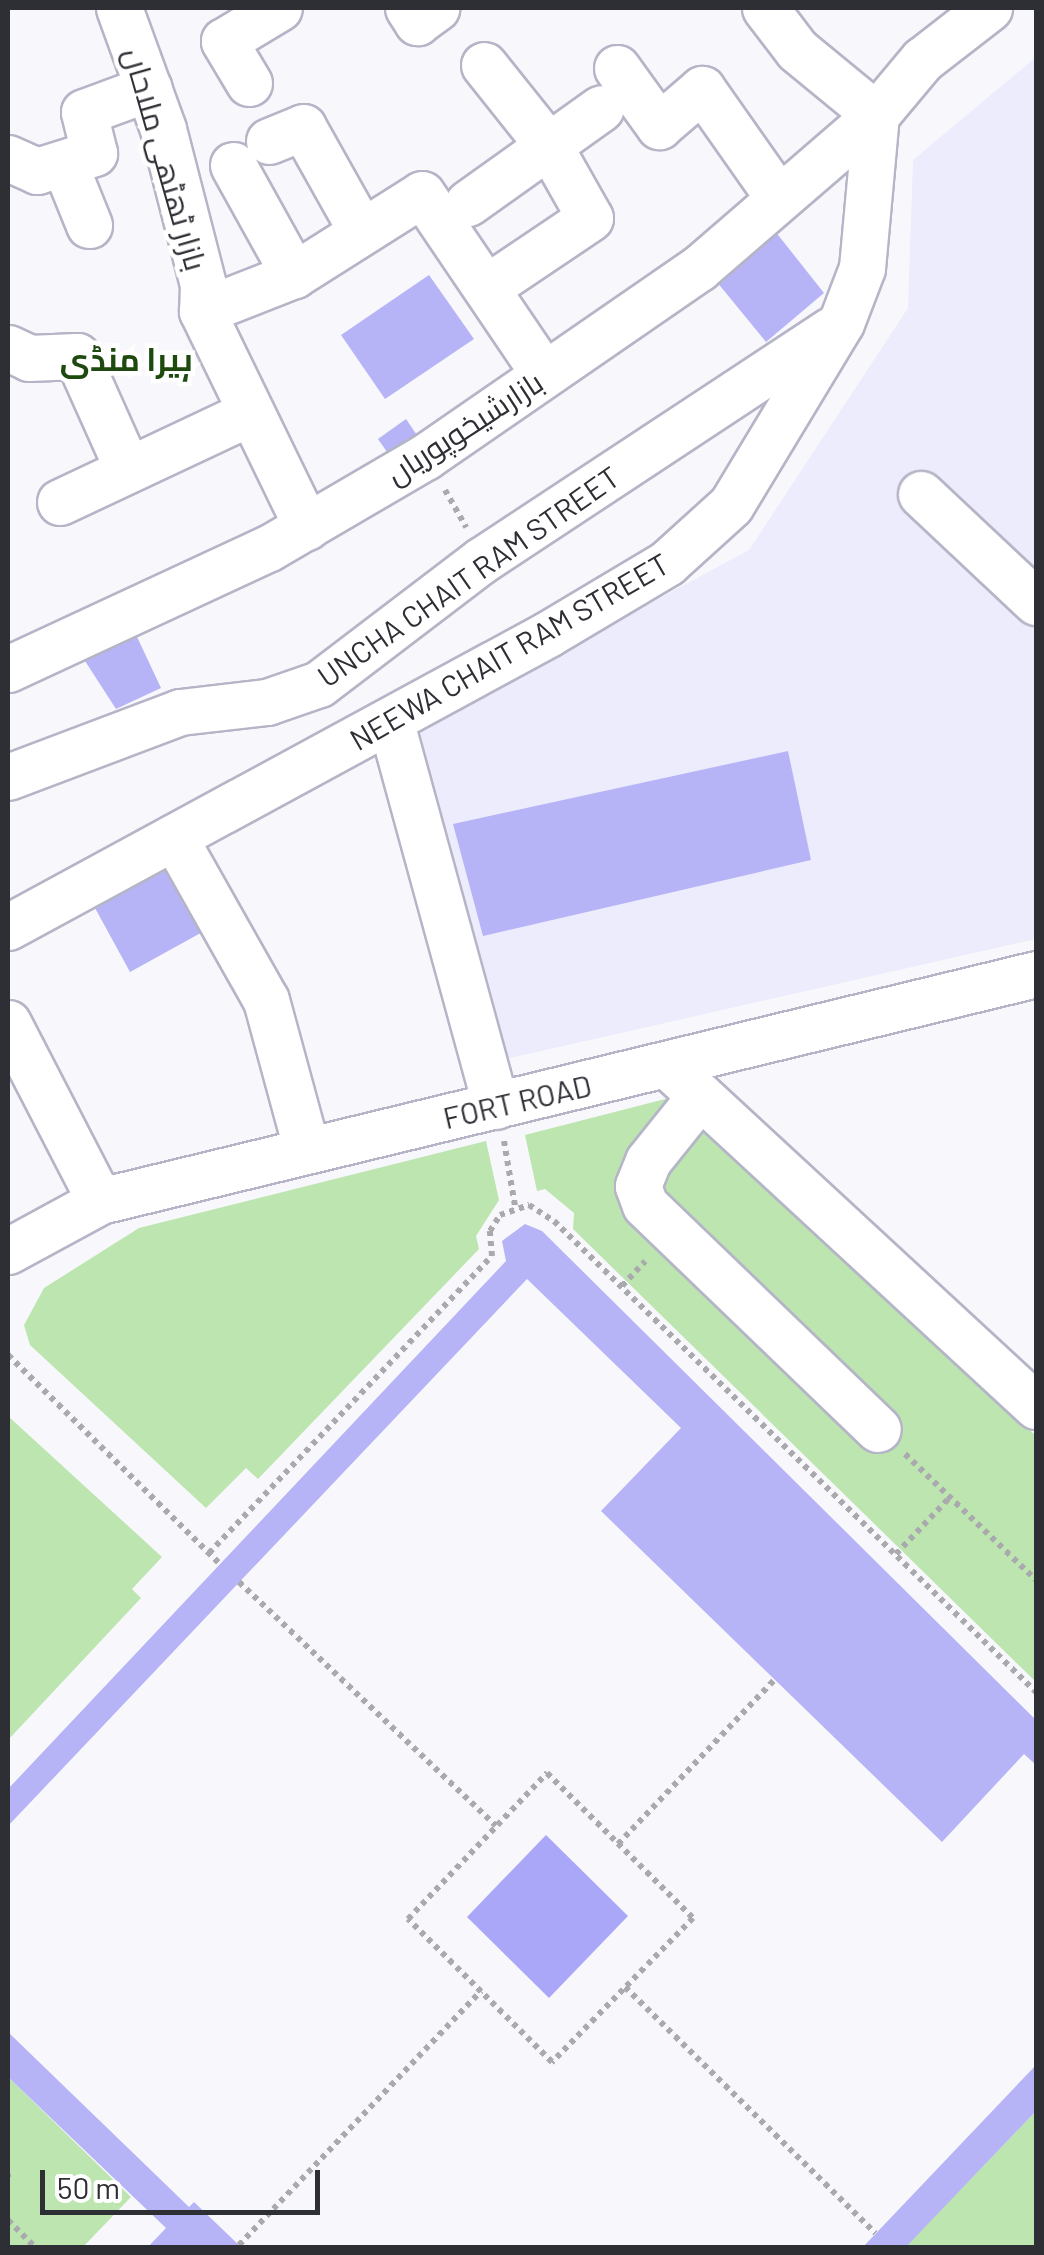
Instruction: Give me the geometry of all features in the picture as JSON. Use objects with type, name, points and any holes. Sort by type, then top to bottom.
[{"type":"street","name":"بازار ٹھٹھی ملاحاں","points":[[119,8],[149,88],[203,285],[202,311],[247,414],[307,527]]},
{"type":"street","points":[[249,83],[224,40],[280,8]]},
{"type":"street","points":[[408,8],[417,22],[436,8]]},
{"type":"street","points":[[764,8],[796,50],[876,115]]},
{"type":"street","name":"بازارشیخوپوریاں","points":[[8,669],[89,636],[307,527],[425,456],[699,268],[876,115],[922,60],[988,8]]},
{"type":"street","points":[[484,65],[551,149],[590,218],[486,288]]},
{"type":"street","points":[[8,158],[37,171],[94,153],[84,112],[149,88]]},
{"type":"street","points":[[468,203],[551,149],[609,88],[660,126],[702,88],[778,197]]},
{"type":"street","name":"NEEWA CHAIT RAM STREET","points":[[8,927],[391,723],[668,563],[732,506],[841,323],[862,268],[876,115]]},
{"type":"street","points":[[294,275],[251,153],[303,127],[362,232]]},
{"type":"street","points":[[64,163],[89,225]]},
{"type":"street","points":[[202,311],[294,275],[422,194],[544,374]]},
{"type":"street","name":"UNCHA CHAIT RAM STREET","points":[[8,777],[180,712],[268,702],[319,684],[482,560],[841,323]]},
{"type":"street","points":[[15,359],[77,356],[127,468]]},
{"type":"street","points":[[60,502],[247,414]]},
{"type":"street","points":[[921,494],[1036,602]]},
{"type":"street","points":[[391,723],[496,1106]]},
{"type":"street","points":[[174,837],[266,1000],[307,1152]]},
{"type":"street","name":"FORT ROAD","points":[[8,1251],[100,1201],[496,1106],[684,1081],[1036,974]]},
{"type":"street","points":[[8,1023],[18,1069],[100,1201]]},
{"type":"street","points":[[878,1429],[645,1205],[638,1186],[684,1081],[1036,1406]]},
{"type":"path","points":[[425,456],[482,560]]},
{"type":"path","points":[[496,1106],[515,1206]]},
{"type":"path","points":[[209,1553],[492,1256],[490,1231],[515,1206]]},
{"type":"path","points":[[515,1206],[542,1209],[1036,1692]]},
{"type":"path","points":[[8,1355],[220,1564]]},
{"type":"path","points":[[878,1429],[1036,1580]]},
{"type":"path","points":[[896,1554],[950,1497]]},
{"type":"path","points":[[239,1582],[496,1826]]},
{"type":"path","points":[[618,1844],[775,1679]]},
{"type":"path","points":[[547,1773],[693,1918],[552,2062],[408,1919],[496,1826],[547,1773]]},
{"type":"path","points":[[625,1988],[876,2233]]},
{"type":"path","points":[[239,2245],[481,1991]]},
{"type":"path","points":[[8,2220],[36,2248]]},
{"type":"shaded area","points":[[1036,57],[1036,939],[493,1062],[407,734],[749,550],[908,308],[913,160]]},
{"type":"shaded area","points":[[546,1835],[628,1916],[549,1998],[467,1917]]},
{"type":"green space","points":[[673,1097],[1036,1436],[1036,1682],[573,1229],[574,1213],[545,1189],[537,1191],[525,1135]]},
{"type":"green space","points":[[486,1141],[499,1200],[476,1236],[479,1249],[258,1479],[246,1468],[206,1508],[30,1345],[24,1325],[44,1288],[139,1228]]},
{"type":"green space","points":[[8,1416],[162,1557],[132,1589],[141,1598],[8,1740]]},
{"type":"green space","points":[[8,2077],[131,2197],[83,2247],[8,2247]]},
{"type":"green space","points":[[1036,2111],[1036,2247],[905,2247]]},
{"type":"building","points":[[771,226],[824,293],[766,342],[712,276]]},
{"type":"building","points":[[429,275],[474,339],[385,399],[341,335]]},
{"type":"building","points":[[406,419],[425,447],[396,465],[378,439]]},
{"type":"building","points":[[131,624],[161,688],[116,709],[76,647]]},
{"type":"building","points":[[788,751],[811,860],[483,936],[453,824]]},
{"type":"building","points":[[181,860],[217,924],[130,972],[95,908]]},
{"type":"building","points":[[525,1224],[542,1231],[1036,1720],[1036,1765],[1024,1754],[942,1842],[601,1511],[681,1428],[527,1279],[8,1826],[8,1789],[506,1261],[502,1241]]},
{"type":"building","points":[[8,2032],[189,2207],[194,2202],[242,2248],[147,2248],[166,2228],[8,2077]]},
{"type":"building","points":[[1036,2065],[1036,2111],[905,2248],[862,2248]]},
{"type":"district","name":"ہیرا منڈی","points":[[126,358]]}]
